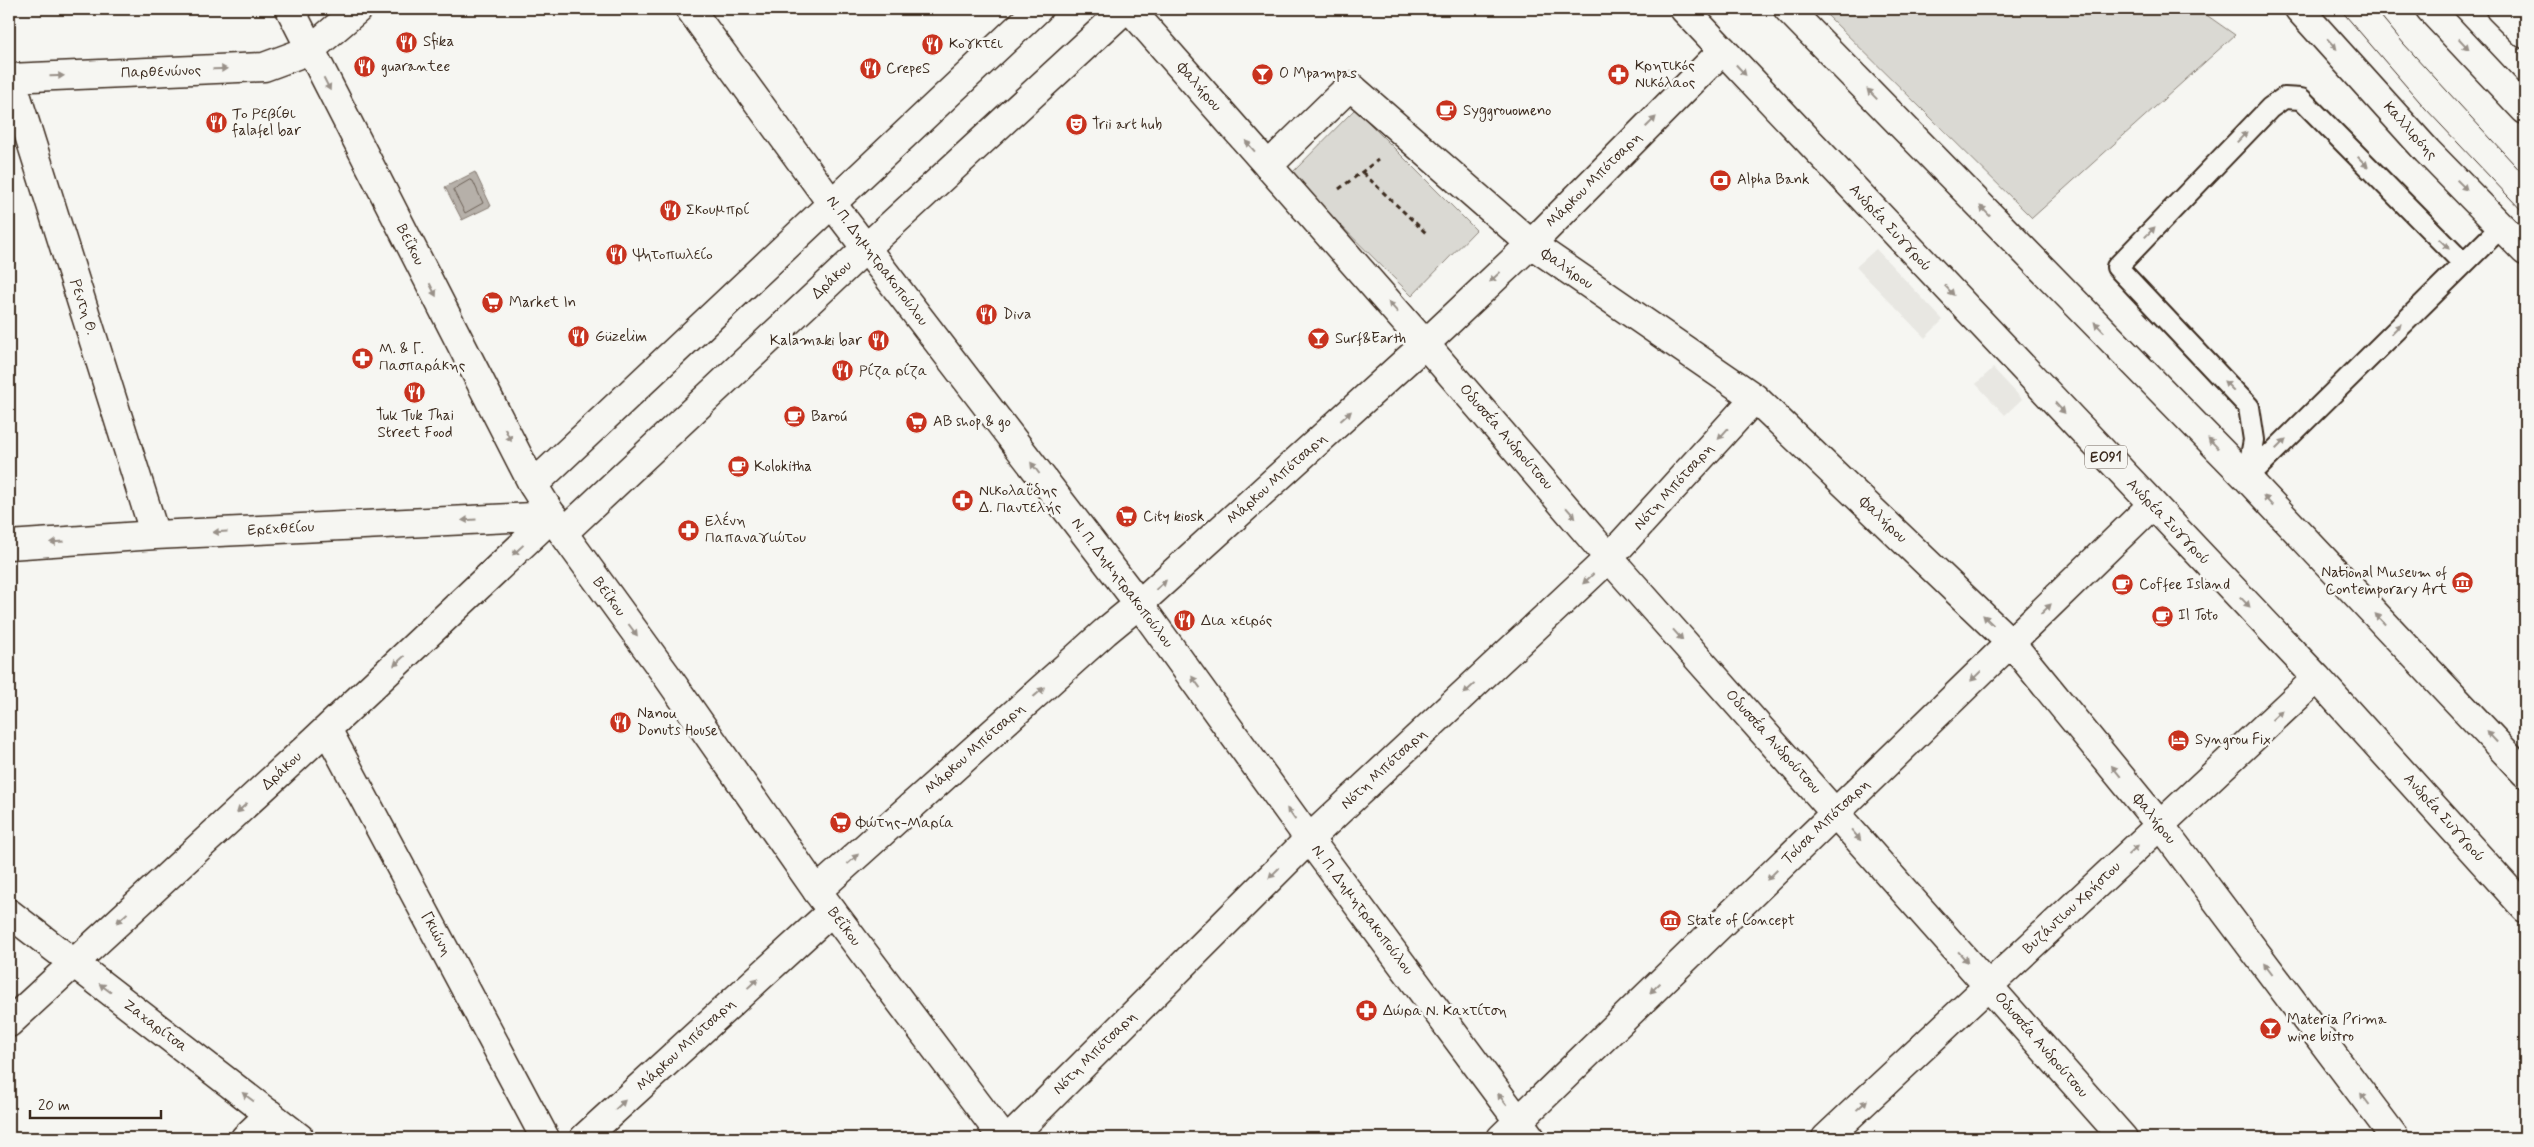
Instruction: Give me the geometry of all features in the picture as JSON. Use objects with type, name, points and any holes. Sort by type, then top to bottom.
[{"type":"main road","name":"Βεΐκου","points":[[290,9],[533,485],[558,525],[667,676],[824,901],[1003,1138]]},
{"type":"main road","points":[[310,50],[358,9]]},
{"type":"main road","name":"Ν. Π. Δημητρακοπούλου","points":[[690,9],[832,204],[1139,604],[1309,838],[1517,1133]]},
{"type":"main road","points":[[533,485],[1038,9]]},
{"type":"main road","name":"Δράκου","points":[[9,1023],[327,729],[558,525],[866,248],[1125,9]]},
{"type":"main road","name":"Φαλήρου","points":[[1130,9],[1425,344]]},
{"type":"main road","name":"Ανδρέα Συγγρού","points":[[1684,9],[2317,678],[2525,908]]},
{"type":"main road","points":[[1788,9],[2247,478],[2525,773]]},
{"type":"main road","name":"Καλλιρόης","points":[[2299,9],[2427,150],[2525,251]]},
{"type":"main road","points":[[2430,9],[2525,110]]},
{"type":"main road","points":[[2500,9],[2525,34]]},
{"type":"main road","name":"Παρθενώνος","points":[[10,78],[264,67],[310,50]]},
{"type":"main road","name":"Μάρκου Μπότσαρη","points":[[584,1138],[824,901],[1105,632],[1139,604],[1425,344],[1531,244],[1723,50]]},
{"type":"main road","name":"Ρεντη Θ.","points":[[10,78],[155,535]]},
{"type":"main road","name":"Φαλήρου","points":[[1268,166],[1350,86],[1531,244],[1755,398],[2011,642],[2160,825],[2395,1138]]},
{"type":"main road","name":"Οδυσσέα Ανδρούτσου","points":[[1425,344],[1609,558],[1836,812],[2122,1138]]},
{"type":"main road","name":"Νότη Μπότσαρη","points":[[1010,1138],[1309,838],[1609,558],[1755,398]]},
{"type":"main road","name":"Τούσα Μπότσαρη","points":[[1517,1133],[1836,812],[2152,505]]},
{"type":"main road","name":"Ερεχθείου","points":[[9,545],[155,535],[558,525]]},
{"type":"main road","name":"Βυζάντιου Χρήστου","points":[[1826,1138],[2317,678]]},
{"type":"main road","name":"Γκιώνη","points":[[327,729],[545,1138]]},
{"type":"main road","name":"Ζαχαρίτσα","points":[[9,913],[300,1138]]},
{"type":"main road","points":[[245,1138],[270,1114]]},
{"type":"lane","points":[[2247,478],[2254,440],[2249,407],[2117,267],[2258,121],[2284,98],[2301,99],[2463,263]]},
{"type":"lane","points":[[2247,478],[2502,226]]},
{"type":"path","points":[[1307,211],[1363,173],[1382,156]]},
{"type":"path","points":[[1363,173],[1427,234]]},
{"type":"shaded area","points":[[1821,9],[2198,9],[2235,35],[2032,218]]},
{"type":"shaded area","points":[[1355,109],[1476,230],[1412,296],[1290,175]]},
{"type":"shaded area","points":[[1876,249],[1943,320],[1925,338],[1856,267]]},
{"type":"shaded area","points":[[1993,368],[2022,399],[2005,415],[1976,384]]},
{"type":"water","points":[[475,172],[491,206],[462,220],[445,187]]},
{"type":"tram line","points":[[2340,9],[2425,108],[2525,214]]},
{"type":"tram line","points":[[2375,9],[2404,44],[2525,176]]},
{"type":"place","name":"Sfika","points":[[407,42]]},
{"type":"place","name":"Κογκτει","points":[[933,44]]},
{"type":"place","name":"guarantee","points":[[365,67]]},
{"type":"place","name":"CrepeS","points":[[870,69]]},
{"type":"place","name":"O Mpampas","points":[[1263,74]]},
{"type":"place","name":"Κρητικός Νικόλαος","points":[[1619,75]]},
{"type":"place","name":"Syggrouomeno","points":[[1447,111]]},
{"type":"place","name":"Το Ρεβίθι falafel bar","points":[[216,123]]},
{"type":"place","name":"Trii art hub","points":[[1076,125]]},
{"type":"place","name":"Alpha Bank","points":[[1721,180]]},
{"type":"place","name":"Σκουμπρί","points":[[670,210]]},
{"type":"place","name":"Ψητοπωλείο","points":[[617,255]]},
{"type":"place","name":"Market In","points":[[493,303]]},
{"type":"place","name":"Diva","points":[[987,315]]},
{"type":"place","name":"Güzelim","points":[[579,337]]},
{"type":"place","name":"Surf&Earth","points":[[1319,339]]},
{"type":"place","name":"Kalamaki bar","points":[[878,341]]},
{"type":"place","name":"Μ. & Γ. Πασπαράκης","points":[[363,358]]},
{"type":"place","name":"Ρίζα ρίζα","points":[[843,371]]},
{"type":"place","name":"Tuk Tuk Thai Street Food","points":[[415,393]]},
{"type":"place","name":"Baroú","points":[[795,417]]},
{"type":"place","name":"AB shop & go","points":[[917,422]]},
{"type":"place","name":"Kolokitha","points":[[738,467]]},
{"type":"place","name":"Νικολαΐδης Δ. Παντελής","points":[[963,500]]},
{"type":"place","name":"City kiosk","points":[[1127,517]]},
{"type":"place","name":"Ελένη Παπαναγιώτου","points":[[689,530]]},
{"type":"place","name":"National Museum of Contemporary Art","points":[[2463,582]]},
{"type":"place","name":"Coffee Island","points":[[2123,585]]},
{"type":"place","name":"Il Toto","points":[[2162,616]]},
{"type":"place","name":"Δια χειρός","points":[[1185,621]]},
{"type":"place","name":"Nanou Donuts House","points":[[621,723]]},
{"type":"place","name":"Syngrou Fix","points":[[2179,740]]},
{"type":"place","name":"Φώτης-Μαρία","points":[[840,823]]},
{"type":"place","name":"State of Concept","points":[[1671,921]]},
{"type":"place","name":"Δώρα Ν. Καχτίτση","points":[[1367,1011]]},
{"type":"place","name":"Materia Prima wine bistro","points":[[2271,1029]]}]
